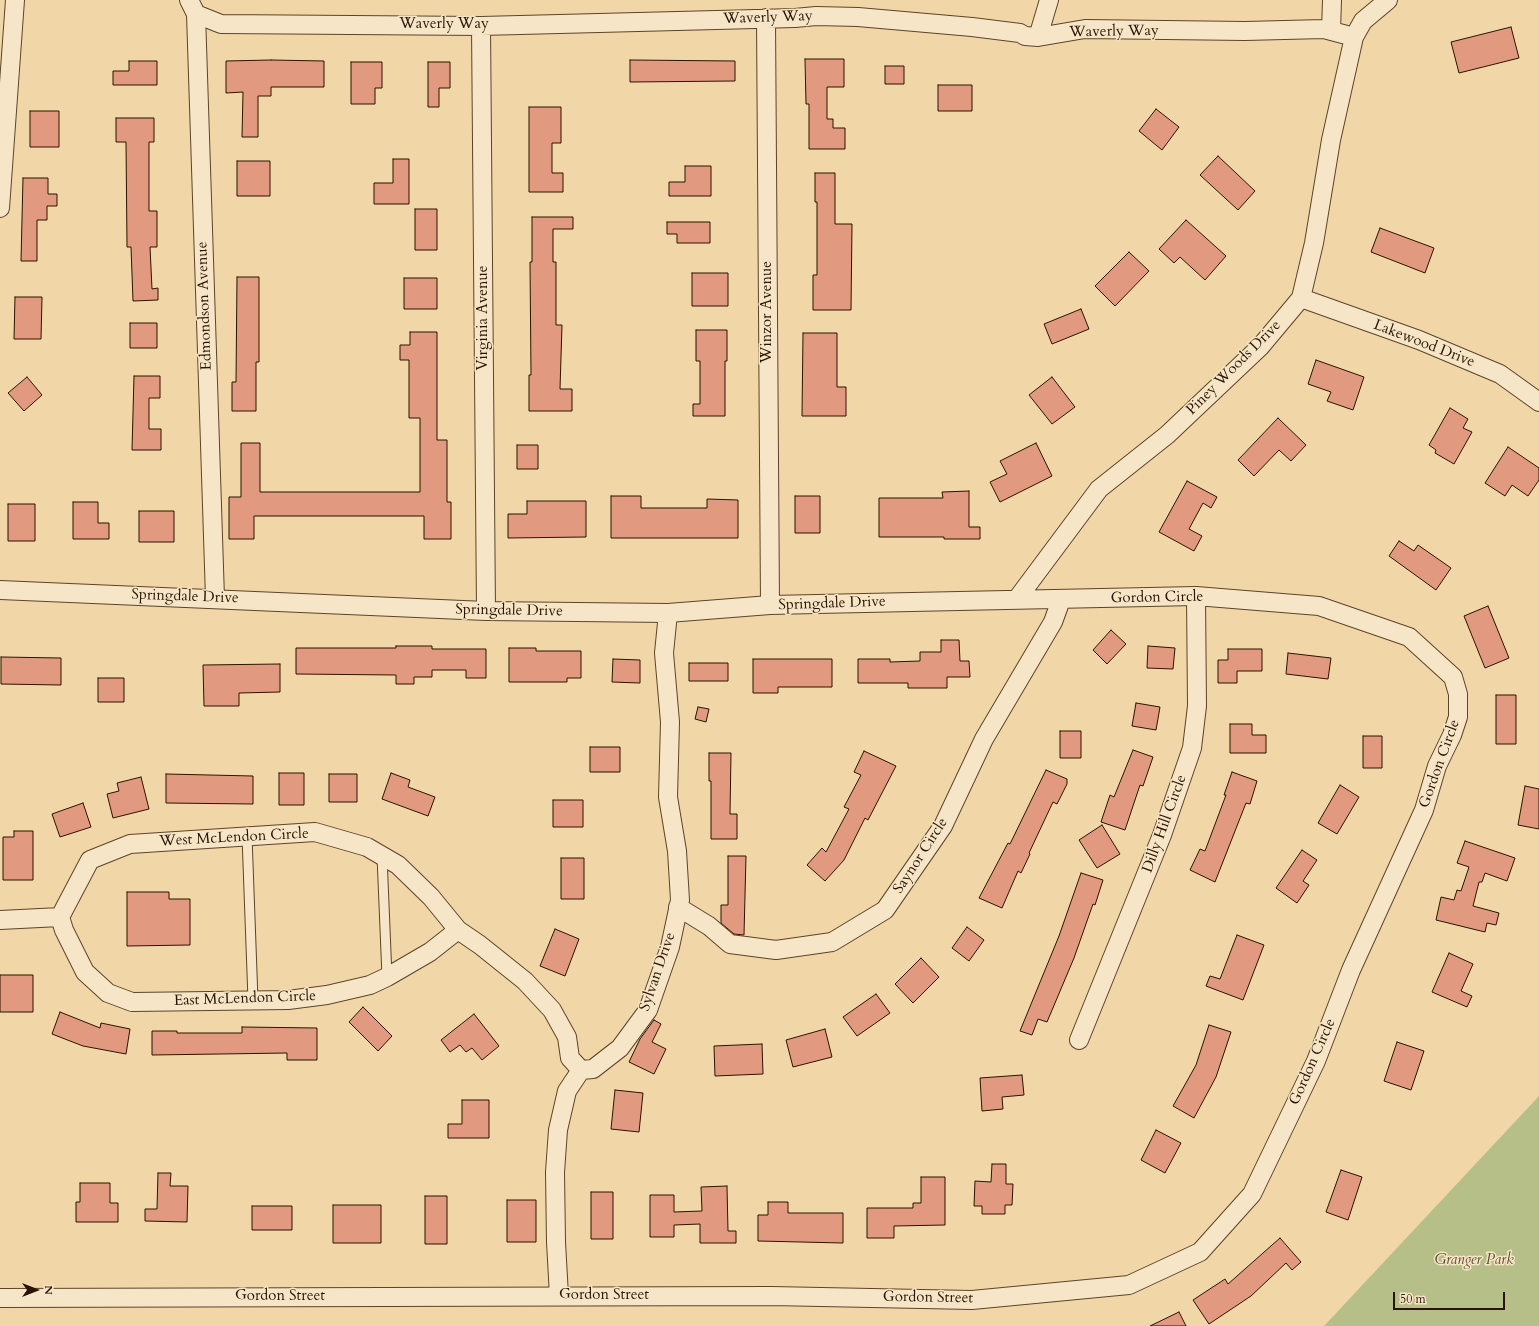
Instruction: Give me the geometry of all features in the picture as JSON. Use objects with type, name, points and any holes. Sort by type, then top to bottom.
[{"type":"street","points":[[0,208],[15,0]]},
{"type":"street","points":[[1038,37],[1049,0]]},
{"type":"street","points":[[1331,30],[1332,0]]},
{"type":"street","name":"Piney Woods Drive","points":[[1017,599],[1099,489],[1167,435],[1260,347],[1301,298],[1314,243],[1331,140],[1354,38],[1363,22],[1388,0]]},
{"type":"street","name":"Waverly Way","points":[[193,7],[221,24],[481,26],[816,16],[858,17],[972,27],[1020,33],[1025,36],[1038,37],[1085,29],[1244,31],[1324,29],[1354,38]]},
{"type":"street","name":"Edmondson Avenue","points":[[193,7],[215,598]]},
{"type":"street","name":"Winzor Avenue","points":[[766,18],[770,605]]},
{"type":"street","name":"Virginia Avenue","points":[[481,26],[486,611]]},
{"type":"street","name":"Lakewood Drive","points":[[1301,298],[1419,340],[1500,374],[1539,402]]},
{"type":"street","name":"Springdale Drive","points":[[0,590],[215,598],[486,611],[668,613],[770,605],[1017,599]]},
{"type":"street","name":"Gordon Circle","points":[[1017,599],[1061,600],[1196,596],[1319,606],[1409,637],[1453,677],[1458,694],[1458,717],[1452,735],[1437,766],[1424,810],[1351,970],[1316,1061],[1252,1194],[1200,1252]]},
{"type":"street","name":"Dilly Hill Circle","points":[[1079,1040],[1162,835],[1192,748],[1197,706],[1196,596]]},
{"type":"street","name":"Saynor Circle","points":[[678,907],[709,926],[730,944],[776,950],[832,942],[885,910],[943,826],[984,739],[1053,622],[1061,600]]},
{"type":"street","name":"Sylvan Drive","points":[[581,1070],[593,1069],[620,1048],[648,1010],[670,947],[680,900],[677,851],[668,797],[670,722],[664,653],[668,613]]},
{"type":"street","name":"West McLendon Circle","points":[[60,917],[90,860],[130,844],[314,832],[367,847],[398,866],[431,897],[458,930],[480,945],[525,981],[552,1010],[567,1037],[570,1058],[581,1070]]},
{"type":"street","points":[[0,920],[60,917]]},
{"type":"street","name":"East McLendon Circle","points":[[60,917],[64,930],[85,972],[108,993],[132,1002],[288,1000],[327,995],[370,985],[387,977],[430,952],[458,930]]},
{"type":"street","points":[[559,1296],[554,1172],[558,1130],[567,1091],[581,1070]]},
{"type":"street","name":"Gordon Street","points":[[0,1298],[771,1296],[972,1300],[1129,1285],[1200,1252]]},
{"type":"lane","points":[[247,836],[253,1000]]},
{"type":"lane","points":[[382,856],[387,977]]},
{"type":"green space","name":"Granger Park","points":[[1539,1096],[1539,1326],[1324,1326]]},
{"type":"building","points":[[1511,27],[1519,58],[1459,73],[1451,42]]},
{"type":"building","points":[[805,59],[844,59],[844,87],[827,87],[827,119],[833,119],[833,128],[845,128],[845,149],[809,149],[809,104],[806,104]]},
{"type":"building","points":[[630,60],[735,61],[735,81],[630,82]]},
{"type":"building","points":[[129,61],[157,61],[157,85],[113,85],[113,71],[129,71]]},
{"type":"building","points":[[226,61],[324,61],[324,87],[271,87],[271,96],[258,96],[258,137],[242,137],[243,92],[226,93]]},
{"type":"building","points":[[351,62],[382,62],[382,88],[375,88],[375,104],[351,104]]},
{"type":"building","points":[[428,62],[450,62],[450,88],[439,88],[439,107],[428,107]]},
{"type":"building","points":[[885,66],[904,66],[904,84],[885,84]]},
{"type":"building","points":[[938,85],[972,85],[972,111],[938,111]]},
{"type":"building","points":[[529,107],[561,107],[561,143],[552,143],[552,173],[563,173],[563,192],[529,192]]},
{"type":"building","points":[[1156,109],[1179,127],[1162,150],[1139,131]]},
{"type":"building","points":[[30,111],[59,111],[59,147],[30,147]]},
{"type":"building","points":[[116,118],[154,118],[154,142],[149,142],[149,211],[157,211],[157,247],[150,247],[152,289],[158,288],[158,300],[133,301],[131,247],[127,247],[126,142],[116,142]]},
{"type":"building","points":[[1218,156],[1255,191],[1238,210],[1200,175]]},
{"type":"building","points":[[393,159],[409,159],[409,204],[374,204],[374,183],[393,183]]},
{"type":"building","points":[[237,161],[270,161],[270,196],[237,196]]},
{"type":"building","points":[[685,166],[711,166],[711,196],[669,196],[669,182],[685,182]]},
{"type":"building","points":[[815,173],[835,173],[835,224],[852,224],[851,310],[813,310],[813,275],[817,275],[817,202],[815,202]]},
{"type":"building","points":[[23,178],[48,178],[48,194],[57,194],[57,206],[47,206],[47,220],[37,220],[37,261],[21,261]]},
{"type":"building","points":[[415,209],[437,209],[437,250],[415,250]]},
{"type":"building","points":[[532,217],[573,217],[573,229],[553,229],[553,262],[556,262],[556,325],[562,325],[560,389],[572,389],[572,411],[529,411],[529,375],[531,375],[530,262],[532,262]]},
{"type":"building","points":[[1186,220],[1226,256],[1205,280],[1180,257],[1174,263],[1159,249]]},
{"type":"building","points":[[667,222],[710,222],[710,243],[677,243],[677,234],[667,234]]},
{"type":"building","points":[[1380,228],[1434,248],[1425,273],[1371,252]]},
{"type":"building","points":[[1129,252],[1149,271],[1115,306],[1095,286]]},
{"type":"building","points":[[692,273],[728,273],[728,306],[692,306]]},
{"type":"building","points":[[237,277],[259,277],[259,362],[256,362],[256,411],[232,411],[232,382],[236,382]]},
{"type":"building","points":[[404,278],[437,278],[437,309],[404,309]]},
{"type":"building","points":[[15,297],[42,297],[41,339],[14,339]]},
{"type":"building","points":[[1081,309],[1089,329],[1052,344],[1044,324]]},
{"type":"building","points":[[130,323],[157,323],[157,348],[130,348]]},
{"type":"building","points":[[696,330],[727,330],[727,361],[725,361],[725,416],[693,416],[693,404],[700,404],[700,361],[696,361]]},
{"type":"building","points":[[410,332],[437,332],[437,440],[447,440],[447,502],[451,502],[451,539],[424,539],[424,516],[254,516],[254,539],[229,539],[229,497],[241,497],[241,443],[260,443],[260,492],[420,492],[420,418],[409,418],[409,360],[400,360],[400,345],[410,345]]},
{"type":"building","points":[[803,333],[837,333],[837,387],[846,387],[846,416],[802,416]]},
{"type":"building","points":[[1316,360],[1364,377],[1353,410],[1327,401],[1331,392],[1308,384]]},
{"type":"building","points":[[134,376],[160,376],[160,398],[149,398],[149,429],[161,429],[161,450],[132,450]]},
{"type":"building","points":[[27,377],[42,395],[24,411],[8,393]]},
{"type":"building","points":[[1052,377],[1075,407],[1052,424],[1029,395]]},
{"type":"building","points":[[1450,408],[1468,419],[1463,428],[1472,432],[1454,464],[1435,453],[1436,450],[1429,445]]},
{"type":"building","points":[[1278,418],[1306,445],[1291,461],[1279,450],[1254,476],[1238,460]]},
{"type":"building","points":[[1036,443],[1052,476],[1000,502],[990,482],[1007,474],[1000,461]]},
{"type":"building","points":[[517,445],[538,445],[538,469],[517,469]]},
{"type":"building","points":[[1508,447],[1539,468],[1539,480],[1528,496],[1512,485],[1505,496],[1485,483]]},
{"type":"building","points":[[1187,481],[1217,497],[1211,508],[1203,503],[1189,529],[1202,536],[1194,551],[1159,532]]},
{"type":"building","points":[[969,491],[969,527],[980,527],[980,539],[944,539],[944,537],[879,537],[879,498],[943,498],[942,492]]},
{"type":"building","points":[[611,496],[641,496],[641,508],[707,508],[707,499],[738,500],[738,538],[611,538]]},
{"type":"building","points":[[795,496],[820,496],[820,533],[795,533]]},
{"type":"building","points":[[527,501],[586,501],[586,537],[508,538],[508,514],[527,514]]},
{"type":"building","points":[[73,502],[98,502],[98,523],[109,523],[109,539],[73,539]]},
{"type":"building","points":[[8,504],[35,504],[35,541],[8,541]]},
{"type":"building","points":[[139,511],[174,511],[174,542],[139,542]]},
{"type":"building","points":[[1399,541],[1414,551],[1418,545],[1451,568],[1436,590],[1389,556]]},
{"type":"building","points":[[1488,606],[1509,658],[1485,668],[1464,616]]},
{"type":"building","points":[[1111,630],[1126,644],[1107,664],[1093,650]]},
{"type":"building","points":[[941,640],[959,640],[960,661],[969,661],[970,677],[947,677],[947,688],[908,688],[908,683],[858,683],[858,659],[890,659],[890,662],[920,661],[920,652],[941,652]]},
{"type":"building","points":[[396,646],[432,646],[432,649],[486,649],[486,678],[466,678],[466,670],[432,670],[432,677],[414,677],[414,684],[396,684],[396,675],[296,674],[296,648],[396,648]]},
{"type":"building","points":[[1148,646],[1175,648],[1173,669],[1147,668]]},
{"type":"building","points":[[509,648],[536,648],[536,651],[581,651],[581,678],[567,678],[567,682],[509,682]]},
{"type":"building","points":[[1228,649],[1262,649],[1262,671],[1237,671],[1237,683],[1218,683],[1218,660],[1228,660]]},
{"type":"building","points":[[1288,653],[1331,658],[1328,679],[1286,674]]},
{"type":"building","points":[[1,657],[61,658],[61,685],[1,684]]},
{"type":"building","points":[[613,659],[640,660],[640,683],[612,682]]},
{"type":"building","points":[[753,659],[832,659],[832,687],[778,687],[778,693],[753,693]]},
{"type":"building","points":[[689,663],[728,663],[728,681],[689,681]]},
{"type":"building","points":[[280,664],[280,692],[239,693],[239,706],[204,706],[203,665]]},
{"type":"building","points":[[98,678],[124,678],[124,702],[98,702]]},
{"type":"building","points":[[1496,695],[1516,695],[1516,744],[1496,744]]},
{"type":"building","points":[[1136,703],[1160,707],[1156,730],[1132,726]]},
{"type":"building","points":[[698,707],[709,709],[706,722],[695,719]]},
{"type":"building","points":[[1230,724],[1252,724],[1252,735],[1266,735],[1266,753],[1230,753]]},
{"type":"building","points":[[1060,731],[1081,731],[1081,758],[1060,758]]},
{"type":"building","points":[[1363,736],[1382,736],[1382,768],[1363,768]]},
{"type":"building","points":[[590,747],[620,747],[620,772],[590,772]]},
{"type":"building","points":[[1133,750],[1153,757],[1143,786],[1140,785],[1125,830],[1101,822],[1110,795],[1114,797]]},
{"type":"building","points":[[864,751],[896,766],[868,820],[865,818],[844,860],[825,881],[807,865],[822,848],[826,852],[849,809],[844,807],[861,775],[854,772]]},
{"type":"building","points":[[709,753],[731,753],[730,814],[737,814],[737,839],[711,839],[711,781],[709,781]]},
{"type":"building","points":[[1046,770],[1067,779],[1067,784],[1057,804],[1053,802],[1021,873],[1018,871],[1002,908],[979,898],[1008,843],[1010,844]]},
{"type":"building","points":[[1232,772],[1257,781],[1250,804],[1246,803],[1215,882],[1190,870],[1200,849],[1205,851],[1226,795],[1224,795]]},
{"type":"building","points":[[279,773],[304,773],[304,805],[279,805]]},
{"type":"building","points":[[391,773],[410,780],[408,787],[435,797],[428,816],[382,799]]},
{"type":"building","points":[[166,774],[253,776],[253,804],[166,803]]},
{"type":"building","points":[[329,774],[357,774],[357,802],[329,802]]},
{"type":"building","points":[[141,777],[149,809],[113,818],[107,794],[119,791],[117,783]]},
{"type":"building","points":[[1340,785],[1359,797],[1337,834],[1318,823]]},
{"type":"building","points":[[1525,786],[1539,789],[1539,829],[1518,825]]},
{"type":"building","points":[[553,800],[583,800],[583,827],[553,827]]},
{"type":"building","points":[[83,803],[91,827],[60,837],[52,814]]},
{"type":"building","points":[[1102,825],[1120,854],[1097,868],[1079,840]]},
{"type":"building","points":[[14,831],[33,831],[33,880],[3,880],[3,837],[14,837]]},
{"type":"building","points":[[1465,841],[1515,858],[1507,881],[1485,873],[1482,882],[1479,882],[1473,906],[1499,913],[1496,925],[1487,923],[1485,932],[1436,920],[1441,897],[1454,900],[1457,890],[1461,891],[1469,867],[1457,863]]},
{"type":"building","points":[[1302,850],[1317,860],[1303,881],[1309,885],[1297,903],[1276,888]]},
{"type":"building","points":[[728,856],[746,856],[744,935],[734,934],[721,923],[721,905],[728,905]]},
{"type":"building","points":[[561,858],[584,858],[584,899],[561,899]]},
{"type":"building","points":[[1081,873],[1103,880],[1095,905],[1093,904],[1074,958],[1047,1022],[1038,1019],[1032,1035],[1020,1031],[1059,936]]},
{"type":"building","points":[[127,892],[169,892],[169,899],[190,899],[190,945],[127,946]]},
{"type":"building","points":[[967,927],[984,940],[969,961],[952,948]]},
{"type":"building","points":[[555,929],[579,939],[565,976],[540,966]]},
{"type":"building","points":[[1237,935],[1264,945],[1243,1000],[1206,986],[1210,976],[1220,979]]},
{"type":"building","points":[[1449,953],[1473,964],[1461,991],[1472,996],[1467,1007],[1432,992]]},
{"type":"building","points":[[921,958],[939,977],[913,1003],[895,984]]},
{"type":"building","points":[[0,975],[33,975],[33,1012],[0,1012]]},
{"type":"building","points":[[876,994],[890,1013],[857,1036],[843,1017]]},
{"type":"building","points":[[363,1007],[392,1036],[378,1051],[349,1022]]},
{"type":"building","points":[[60,1012],[100,1028],[101,1023],[130,1029],[126,1054],[83,1046],[52,1034]]},
{"type":"building","points":[[474,1014],[499,1046],[482,1060],[472,1048],[466,1052],[460,1045],[450,1052],[441,1040]]},
{"type":"building","points":[[654,1020],[661,1024],[652,1042],[666,1049],[654,1074],[629,1062],[640,1039]]},
{"type":"building","points":[[1209,1025],[1231,1032],[1216,1077],[1194,1118],[1173,1106],[1196,1065]]},
{"type":"building","points":[[242,1027],[317,1028],[317,1060],[287,1060],[287,1053],[152,1055],[152,1031],[177,1031],[177,1033],[242,1033]]},
{"type":"building","points":[[825,1029],[832,1057],[793,1067],[786,1040]]},
{"type":"building","points":[[1397,1042],[1424,1051],[1411,1090],[1384,1081]]},
{"type":"building","points":[[762,1044],[763,1074],[715,1076],[714,1046]]},
{"type":"building","points":[[1022,1075],[1024,1095],[1002,1097],[1003,1109],[982,1111],[980,1078]]},
{"type":"building","points":[[615,1090],[643,1093],[639,1132],[611,1129]]},
{"type":"building","points":[[462,1100],[489,1100],[489,1138],[448,1138],[448,1124],[462,1124]]},
{"type":"building","points":[[1156,1130],[1181,1143],[1165,1173],[1141,1160]]},
{"type":"building","points":[[992,1164],[1006,1164],[1006,1184],[1013,1184],[1012,1205],[1005,1205],[1005,1214],[982,1214],[982,1206],[974,1206],[975,1181],[991,1182]]},
{"type":"building","points":[[1341,1170],[1362,1177],[1348,1220],[1326,1212]]},
{"type":"building","points":[[158,1173],[171,1173],[170,1186],[188,1186],[187,1222],[145,1221],[145,1209],[157,1209]]},
{"type":"building","points":[[921,1177],[945,1177],[945,1225],[894,1226],[894,1238],[867,1238],[867,1208],[913,1208],[913,1203],[921,1203]]},
{"type":"building","points":[[80,1183],[110,1183],[110,1203],[118,1203],[118,1222],[76,1222],[76,1202],[80,1202]]},
{"type":"building","points":[[727,1186],[728,1231],[736,1231],[736,1243],[700,1243],[700,1224],[674,1225],[674,1237],[650,1237],[650,1195],[674,1195],[674,1212],[702,1211],[701,1187]]},
{"type":"building","points":[[591,1192],[613,1192],[613,1239],[591,1239]]},
{"type":"building","points":[[425,1196],[447,1196],[447,1244],[425,1244]]},
{"type":"building","points":[[507,1200],[536,1200],[536,1242],[507,1242]]},
{"type":"building","points":[[768,1202],[788,1202],[788,1213],[843,1213],[843,1243],[758,1241],[758,1215],[768,1215]]},
{"type":"building","points":[[333,1205],[381,1205],[381,1243],[333,1243]]},
{"type":"building","points":[[252,1206],[292,1206],[292,1230],[252,1230]]},
{"type":"building","points":[[1280,1238],[1301,1262],[1292,1270],[1286,1263],[1251,1296],[1209,1324],[1193,1300],[1225,1279],[1228,1284]]},
{"type":"building","points":[[1179,1312],[1186,1326],[1150,1326]]}]
